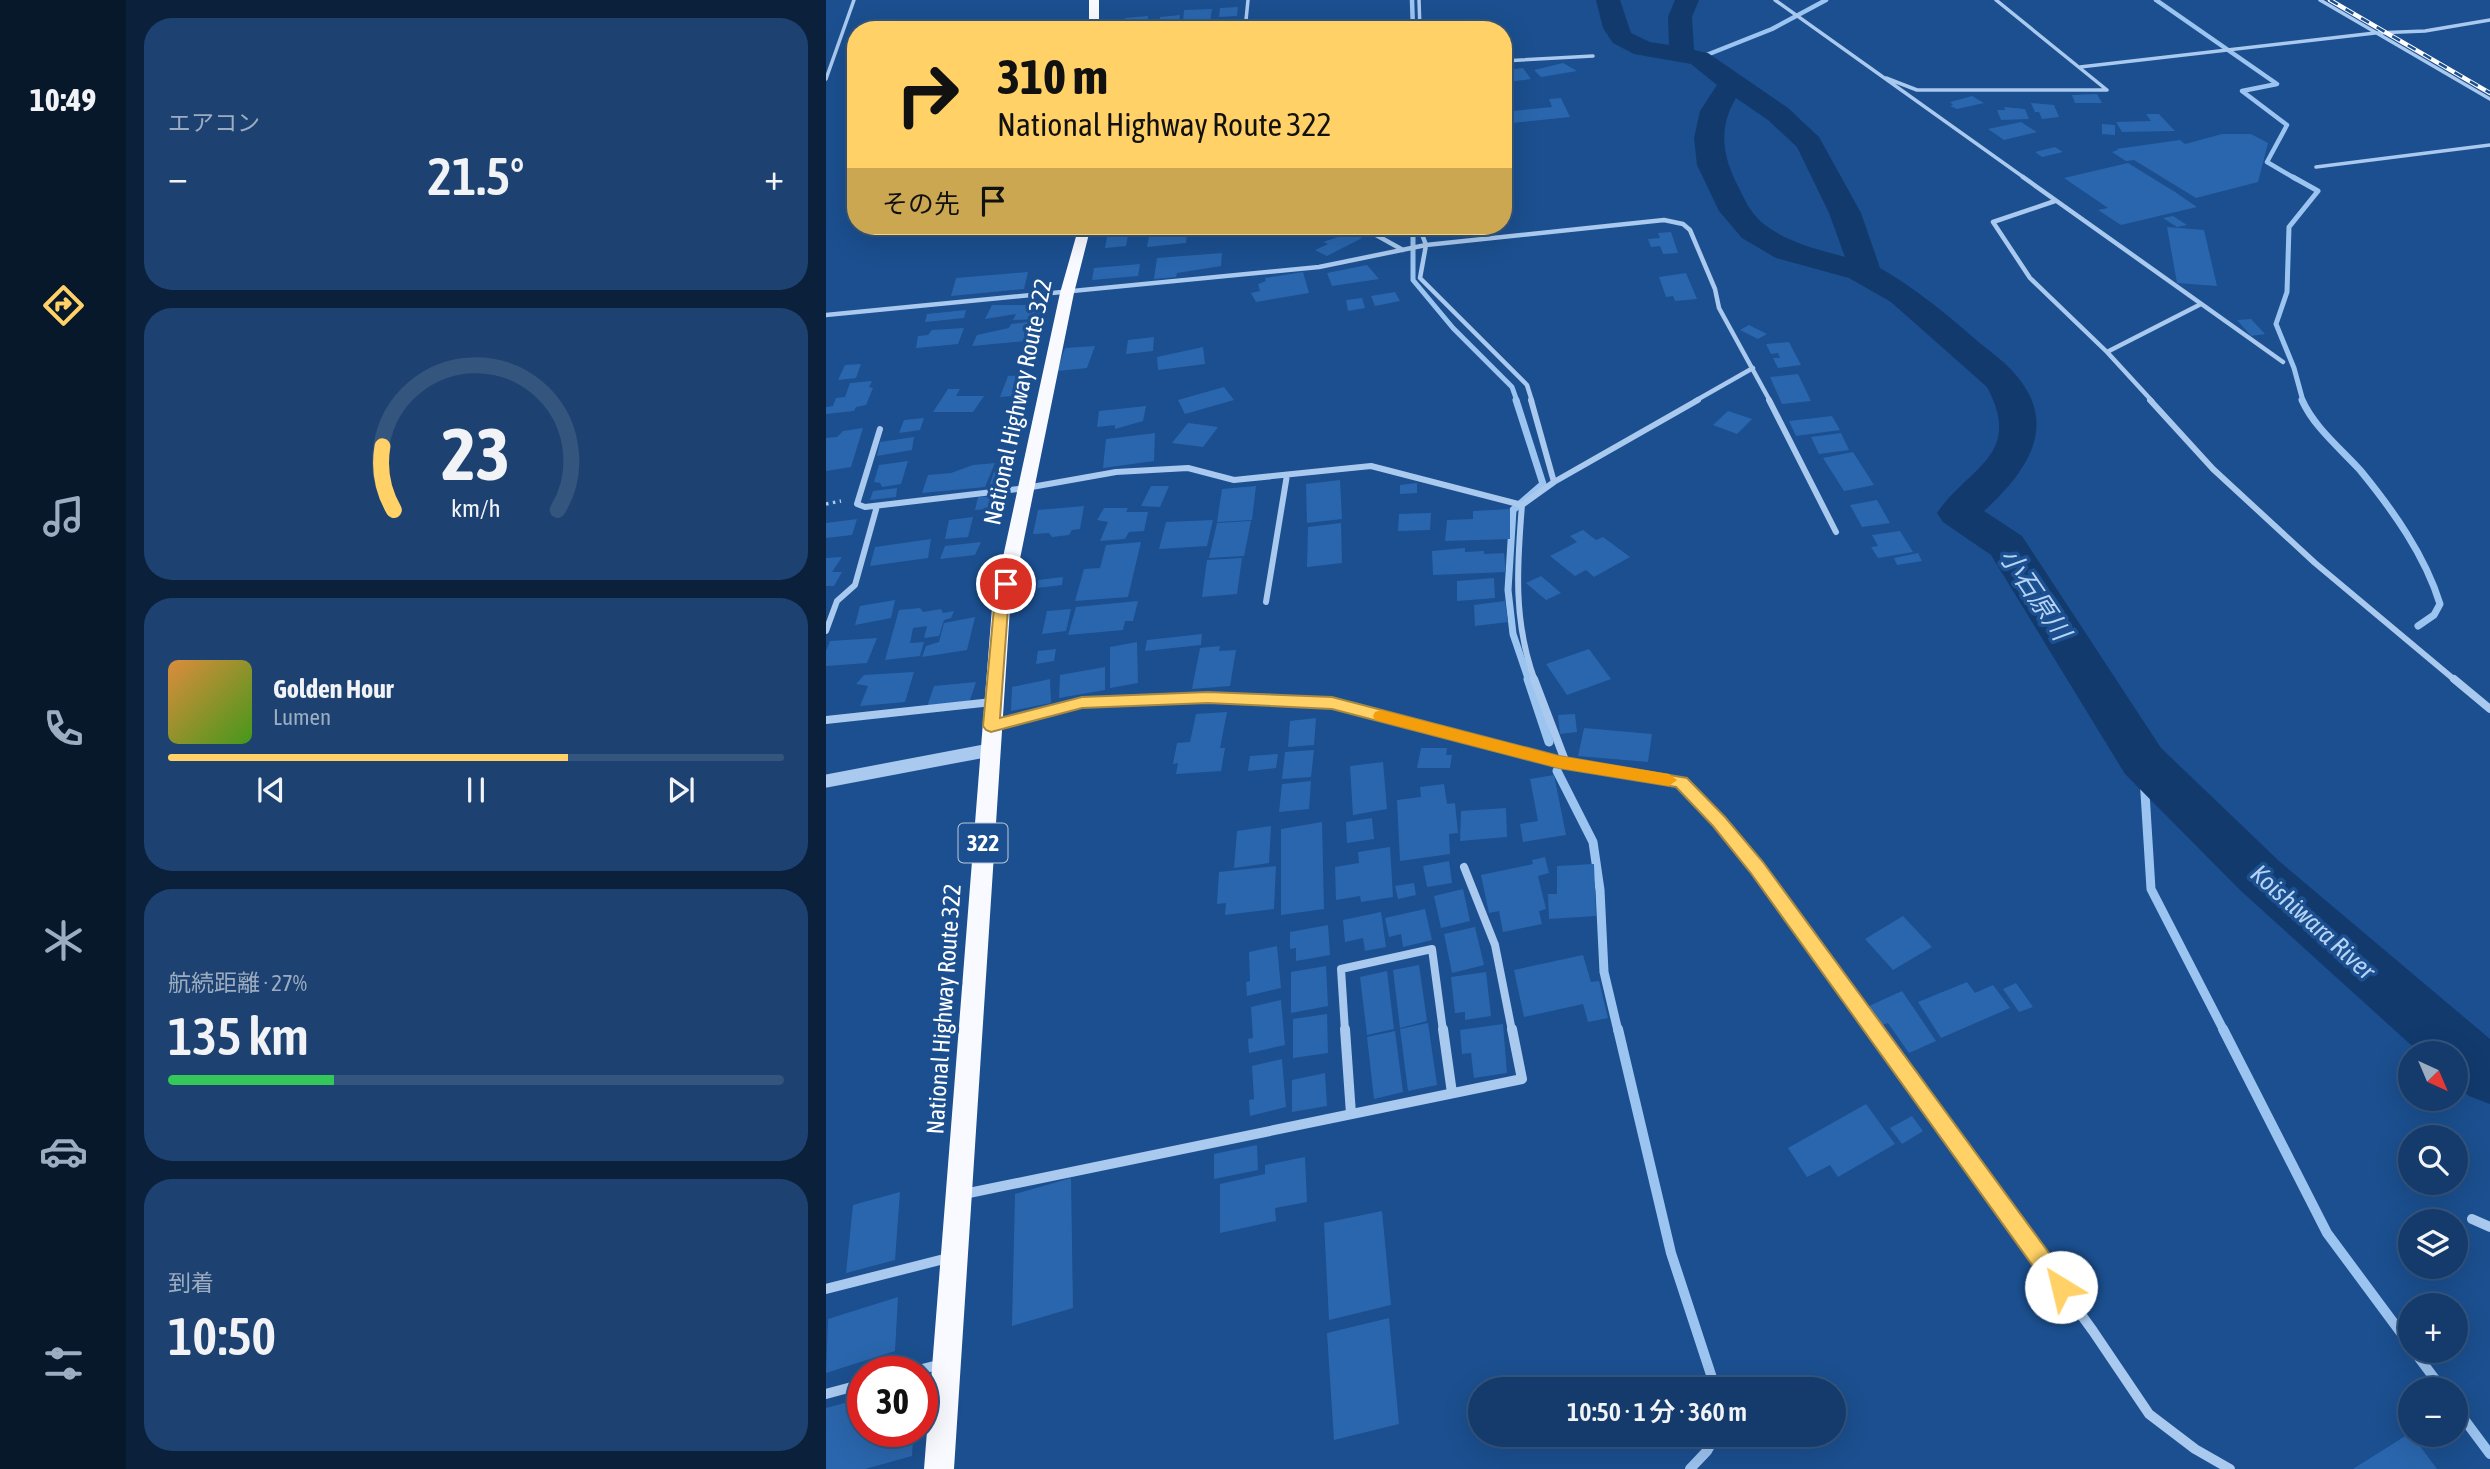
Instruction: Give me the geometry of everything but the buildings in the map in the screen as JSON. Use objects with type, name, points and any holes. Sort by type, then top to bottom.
[{"type":"highway","points":[[1094,0],[1094,21]]},
{"type":"highway","name":"National Highway Route 322","points":[[939,1469],[952,1256],[1001,608],[1067,293],[1083,235]]},
{"type":"street","points":[[826,79],[854,0]]},
{"type":"street","points":[[1246,21],[1248,0]]},
{"type":"street","points":[[1419,0],[1420,21]]},
{"type":"street","points":[[1775,0],[2283,362]]},
{"type":"street","points":[[1877,75],[1917,90],[2108,90],[1996,0]]},
{"type":"street","points":[[2320,0],[2490,99]]},
{"type":"street","points":[[2080,67],[2375,33],[2425,31],[2490,20]]},
{"type":"street","points":[[1512,60],[1593,56]]},
{"type":"street","points":[[2316,167],[2490,145]]},
{"type":"street","points":[[2055,201],[1993,222],[2030,278],[2107,352],[2213,469],[2315,563],[2490,709]]},
{"type":"street","points":[[826,315],[1319,267],[1422,246],[1664,220],[1683,224],[1690,230],[1715,289],[1719,307],[1836,532]]},
{"type":"street","points":[[1376,235],[1406,249]]},
{"type":"street","points":[[1420,235],[1420,278],[1527,385],[1554,482]]},
{"type":"street","points":[[2107,352],[2201,304]]},
{"type":"street","points":[[1522,505],[1554,482],[1753,368]]},
{"type":"street","points":[[880,429],[857,504],[865,507],[1026,488],[1116,472],[1188,468],[1234,480],[1371,467],[1522,505]]},
{"type":"street","points":[[1266,602],[1287,475]]},
{"type":"street","points":[[1522,505],[1516,586],[1526,657],[1566,763]]},
{"type":"street","points":[[826,631],[837,601],[855,585],[877,506]]},
{"type":"street","points":[[991,726],[1082,703],[1208,698],[1332,703],[1566,763],[1681,782],[1719,822],[1765,878],[2093,1331],[2149,1413],[2195,1449],[2230,1469]]},
{"type":"street","points":[[826,719],[993,702]]},
{"type":"street","points":[[826,781],[990,750]]},
{"type":"street","points":[[957,1195],[1522,1079],[1495,945],[1464,867]]},
{"type":"street","points":[[1351,1114],[1341,969],[1432,949],[1452,1093]]},
{"type":"street","points":[[2472,1219],[2490,1227]]},
{"type":"street","points":[[826,1289],[952,1256]]},
{"type":"street","points":[[938,1365],[946,1363]]},
{"type":"street","points":[[826,1394],[847,1388]]},
{"type":"waterway","points":[[1412,0],[1413,21]]},
{"type":"waterway","name":"小石原川","points":[[1608,0],[1615,28],[1622,38],[1643,49],[1682,55]]},
{"type":"waterway","name":"小石原川","points":[[1682,55],[1680,17],[1687,0]]},
{"type":"waterway","points":[[1699,58],[1772,29],[1826,0]]},
{"type":"waterway","points":[[2156,0],[2277,84],[2242,91],[2287,125],[2267,162],[2296,179]]},
{"type":"waterway","name":"小石原川","points":[[1682,55],[1699,58],[1731,83]]},
{"type":"waterway","name":"小石原川","points":[[1731,83],[1778,114],[1809,143],[1845,213],[1865,266],[1861,271]]},
{"type":"waterway","name":"小石原川","points":[[1731,83],[1714,111],[1708,138],[1712,165],[1735,211],[1753,231],[1787,251],[1861,271]]},
{"type":"waterway","points":[[2293,177],[2318,191],[2289,227],[2287,292],[2276,324],[2294,368],[2303,401]]},
{"type":"waterway","points":[[1413,235],[1413,280],[1453,328],[1512,387],[1517,401]]},
{"type":"waterway","name":"小石原川","points":[[1861,271],[1903,295],[2002,381],[2014,402],[2018,421],[2017,438],[2001,470],[1958,513],[2007,546],[2143,761],[2260,876],[2490,1077]]},
{"type":"waterway","points":[[1516,400],[1543,484],[1513,510],[1508,590],[1513,634],[1529,681]]},
{"type":"waterway","points":[[2302,400],[2320,428],[2384,500],[2417,550],[2440,604],[2434,615],[2418,626]]},
{"type":"waterway","points":[[1528,679],[1549,742]]},
{"type":"waterway","points":[[2143,761],[2151,889],[2224,1031]]},
{"type":"waterway","points":[[1557,771],[1593,842],[1600,890],[1604,972],[1618,1031]]},
{"type":"waterway","points":[[1618,1029],[1671,1253],[1712,1377]]},
{"type":"waterway","points":[[2223,1029],[2327,1233],[2398,1329]]},
{"type":"waterway","points":[[2423,1363],[2433,1377]]},
{"type":"waterway","points":[[2468,1424],[2490,1454]]},
{"type":"waterway","points":[[1690,1469],[1709,1447]]},
{"type":"railway","points":[[2330,0],[2490,93]]},
{"type":"slow traffic","points":[[1381,716],[1559,762],[1669,780]]},
{"type":"route","points":[[1006,584],[1001,608],[991,726],[1082,703],[1247,698],[1332,703],[1559,762],[1681,782],[1756,867],[2061,1287]]},
{"type":"water label","name":"Koishiwara River","points":[[2313,922]]}]
